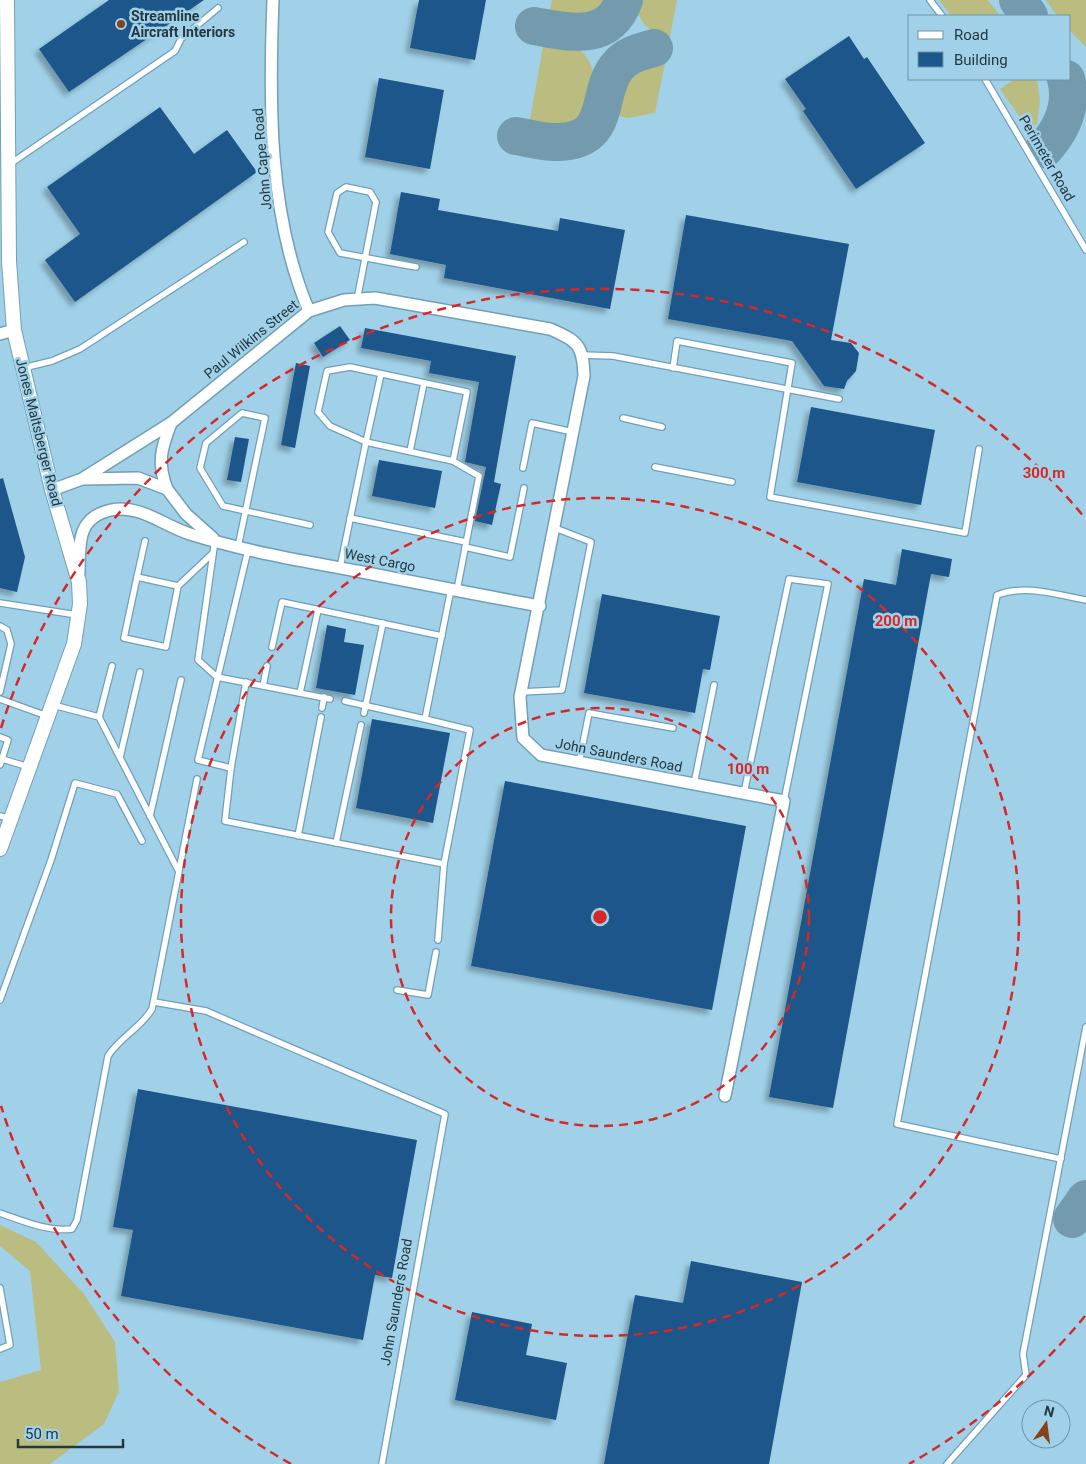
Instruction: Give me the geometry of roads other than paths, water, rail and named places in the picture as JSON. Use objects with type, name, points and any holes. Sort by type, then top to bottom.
[{"type":"street","name":"Jones Maltsberger Road","points":[[0,849],[5,818],[30,767],[74,644],[79,615],[78,582],[52,490],[14,330],[10,278],[8,165],[4,92],[7,0]]},
{"type":"street","name":"John Cape Road","points":[[273,0],[273,131],[283,225],[296,279],[309,311]]},
{"type":"street","name":"Paul Wilkins Street","points":[[52,490],[82,479],[171,423],[309,311],[344,300],[375,298],[550,329],[571,338],[581,350]]},
{"type":"street","points":[[0,334],[14,330]]},
{"type":"street","name":"John Saunders Road","points":[[581,350],[584,376],[540,606],[521,692],[523,738],[541,756],[784,801]]},
{"type":"street","name":"West Cargo","points":[[171,423],[162,446],[160,459],[161,474],[167,489],[186,514],[215,540]]},
{"type":"street","points":[[82,479],[138,478],[167,489]]},
{"type":"street","name":"West Cargo","points":[[78,582],[80,538],[86,523],[94,516],[113,510],[145,514],[189,534],[243,549],[540,606]]},
{"type":"street","points":[[725,1096],[784,801]]},
{"type":"lane","points":[[930,0],[941,15]]},
{"type":"lane","points":[[8,165],[175,51],[181,39],[218,8]]},
{"type":"lane","name":"Perimeter Road","points":[[986,80],[1086,250]]},
{"type":"lane","points":[[358,300],[365,257],[376,202],[370,192],[346,188],[337,193],[328,232],[340,253],[365,257],[416,267]]},
{"type":"lane","points":[[23,368],[52,361],[80,349],[244,242]]},
{"type":"lane","points":[[673,368],[677,341],[792,363],[770,497],[965,533],[979,449]]},
{"type":"lane","points":[[581,350],[839,399]]},
{"type":"lane","points":[[425,719],[479,476],[453,461],[366,442],[330,426],[318,412],[327,371],[350,368],[467,392],[453,461]]},
{"type":"lane","points":[[340,568],[381,374]]},
{"type":"lane","points":[[410,451],[424,383]]},
{"type":"lane","points":[[231,768],[198,760],[243,549],[246,511],[265,418],[242,413],[206,443],[200,468],[223,506],[246,511],[310,525]]},
{"type":"lane","points":[[623,418],[662,426]]},
{"type":"lane","points":[[523,468],[532,423],[573,432]]},
{"type":"lane","points":[[654,467],[732,482]]},
{"type":"lane","points":[[350,518],[510,557],[524,488]]},
{"type":"lane","points":[[521,692],[562,690],[591,542],[555,528]]},
{"type":"lane","points":[[215,540],[198,660],[217,676],[327,698],[322,708]]},
{"type":"lane","points":[[145,541],[124,638],[166,647],[178,586],[213,553]]},
{"type":"lane","points":[[138,577],[178,586]]},
{"type":"lane","points":[[744,794],[788,579],[828,584],[784,801]]},
{"type":"lane","points":[[1061,1159],[897,1124],[998,595],[1012,590],[1030,590],[1086,600]]},
{"type":"lane","points":[[272,647],[282,602],[442,636]]},
{"type":"lane","points":[[0,603],[79,615]]},
{"type":"lane","points":[[300,693],[318,610]]},
{"type":"lane","points":[[364,713],[383,624]]},
{"type":"lane","points":[[0,626],[7,630],[11,644],[0,692]]},
{"type":"lane","points":[[0,655],[8,657]]},
{"type":"lane","points":[[112,666],[99,717],[178,871]]},
{"type":"lane","points":[[263,686],[268,666]]},
{"type":"lane","points":[[120,757],[140,672]]},
{"type":"lane","points":[[150,816],[181,680]]},
{"type":"lane","points":[[246,682],[231,768],[225,822],[444,864]]},
{"type":"lane","points":[[694,784],[714,685]]},
{"type":"lane","points":[[0,699],[50,711],[99,717]]},
{"type":"lane","points":[[345,701],[470,730],[444,864],[438,940]]},
{"type":"lane","points":[[579,762],[589,713],[673,728]]},
{"type":"lane","points":[[298,836],[321,716]]},
{"type":"lane","points":[[336,843],[361,725]]},
{"type":"lane","points":[[0,737],[8,740],[1,762],[30,767]]},
{"type":"lane","points":[[0,1213],[31,1224],[64,1230],[72,1229],[77,1220],[108,1056],[124,1036],[146,1020],[154,1002],[197,779]]},
{"type":"lane","points":[[0,1000],[50,860],[75,783],[117,794],[142,841]]},
{"type":"lane","points":[[397,990],[428,995],[436,952]]},
{"type":"lane","name":"John Saunders Road","points":[[154,1002],[206,1011],[444,1114],[382,1464]]},
{"type":"lane","points":[[947,1464],[1026,1375],[1023,1354],[1086,1027]]},
{"type":"lane","points":[[0,1288],[10,1345],[0,1349]]},
{"type":"place","name":"Streamline Aircraft Interiors","points":[[121,24]]}]
